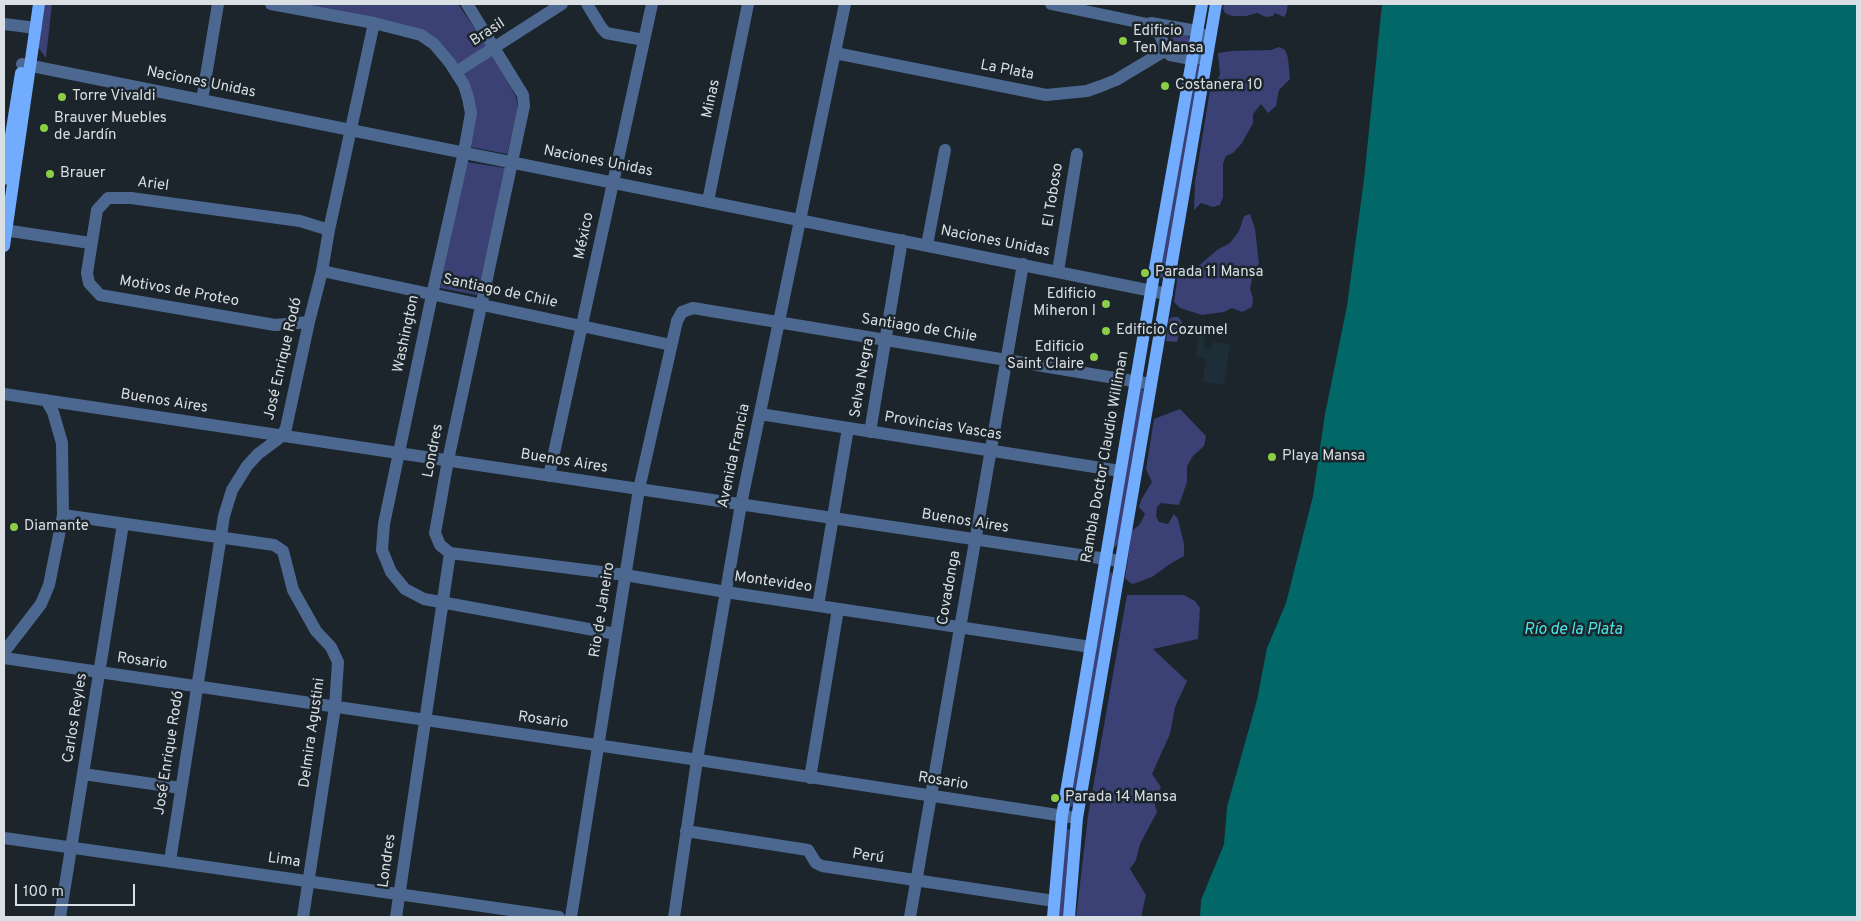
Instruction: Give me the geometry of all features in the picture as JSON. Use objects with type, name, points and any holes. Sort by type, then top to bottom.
[{"type":"main road","points":[[4,179],[26,64],[31,28],[31,4]]},
{"type":"main road","points":[[31,28],[39,4]]},
{"type":"main road","name":"Rambla Doctor Claudio Williman","points":[[1053,917],[1062,816],[1202,4]]},
{"type":"main road","points":[[1069,917],[1077,818],[1216,4]]},
{"type":"main road","points":[[4,246],[10,150]]},
{"type":"street","points":[[202,100],[218,4]]},
{"type":"street","name":"Washington","points":[[271,4],[374,23],[421,35],[434,44],[456,72],[464,85],[470,113],[464,152],[384,524],[382,550],[391,572],[405,589],[424,599],[616,634]]},
{"type":"street","name":"Londres","points":[[396,917],[450,553],[440,545],[435,533],[448,460],[524,106],[523,96],[495,47],[467,4]]},
{"type":"street","name":"Brasil","points":[[456,72],[562,4]]},
{"type":"street","points":[[587,4],[606,33],[644,40]]},
{"type":"street","name":"México","points":[[549,476],[652,4]]},
{"type":"street","name":"Minas","points":[[708,201],[748,4]]},
{"type":"street","name":"Avenida Francia","points":[[674,917],[697,760],[741,504],[845,4]]},
{"type":"street","points":[[1051,4],[1147,24],[1151,23],[1197,31],[1209,39]]},
{"type":"street","name":"José Enrique Rodó","points":[[170,861],[224,516],[232,490],[247,466],[258,454],[282,436],[286,428],[322,272],[328,230],[374,23]]},
{"type":"street","points":[[4,24],[31,28]]},
{"type":"street","points":[[1147,24],[1156,32],[1170,55],[1191,60],[1206,56]]},
{"type":"street","name":"La Plata","points":[[835,53],[1046,95],[1088,91],[1116,80],[1164,45],[1168,32],[1173,28]]},
{"type":"street","name":"Naciones Unidas","points":[[26,64],[1166,294]]},
{"type":"street","points":[[926,245],[945,150]]},
{"type":"street","name":"El Toboso","points":[[1058,271],[1078,154]]},
{"type":"street","name":"Ariel","points":[[90,243],[96,210],[108,198],[131,198],[300,221],[328,230]]},
{"type":"street","points":[[5,230],[90,243]]},
{"type":"street","name":"Selva Negra","points":[[870,432],[902,240]]},
{"type":"street","name":"Motivos de Proteo","points":[[90,243],[87,273],[89,284],[100,295],[275,325],[309,322]]},
{"type":"street","name":"Covadonga","points":[[910,917],[1023,264]]},
{"type":"street","name":"Santiago de Chile","points":[[322,272],[671,344]]},
{"type":"street","name":"Santiago de Chile","points":[[682,312],[693,308],[1151,384]]},
{"type":"street","name":"Rio de Janeiro","points":[[572,917],[639,489],[676,321],[682,312]]},
{"type":"street","name":"Buenos Aires","points":[[4,394],[1120,561]]},
{"type":"street","points":[[4,652],[40,604],[49,585],[63,515],[62,443],[53,412],[46,400]]},
{"type":"street","name":"Provincias Vascas","points":[[760,414],[1120,471]]},
{"type":"street","name":"Selva Negra","points":[[818,606],[848,428]]},
{"type":"street","name":"Delmira Agustini","points":[[63,515],[274,545],[283,550],[293,590],[316,631],[331,647],[338,662],[334,707],[303,917]]},
{"type":"street","name":"Carlos Reyles","points":[[60,917],[123,524]]},
{"type":"street","name":"Montevideo","points":[[450,553],[625,575],[1091,647]]},
{"type":"street","points":[[810,778],[838,609]]},
{"type":"street","name":"Rosario","points":[[4,658],[1077,818]]},
{"type":"street","points":[[83,774],[181,788]]},
{"type":"street","name":"Perú","points":[[686,831],[808,850],[816,863],[822,866],[1054,901]]},
{"type":"street","name":"Lima","points":[[4,838],[559,917]]},
{"type":"shaded area","points":[[45,4],[52,4],[46,58],[38,47]]},
{"type":"shaded area","points":[[291,4],[458,4],[487,46],[458,65],[438,42]]},
{"type":"shaded area","points":[[1224,4],[1288,4],[1284,17],[1275,13],[1273,16],[1266,17],[1257,13],[1246,16],[1232,16],[1225,13],[1223,9]]},
{"type":"shaded area","points":[[1173,34],[1186,34],[1190,38],[1187,53],[1171,51],[1169,41]]},
{"type":"shaded area","points":[[1279,47],[1285,50],[1288,58],[1290,79],[1279,90],[1276,106],[1268,113],[1261,104],[1253,114],[1253,123],[1242,143],[1233,153],[1226,156],[1223,164],[1223,197],[1220,205],[1213,207],[1201,203],[1194,210],[1195,182],[1210,90],[1220,75],[1218,53],[1271,50]]},
{"type":"shaded area","points":[[492,53],[516,97],[518,108],[507,154],[471,147],[462,75]]},
{"type":"shaded area","points":[[1197,63],[1200,66],[1164,276],[1161,278],[1159,277]]},
{"type":"shaded area","points":[[467,162],[505,168],[477,295],[440,288]]},
{"type":"shaded area","points":[[1250,214],[1255,229],[1259,263],[1253,274],[1250,289],[1253,298],[1252,307],[1242,312],[1232,308],[1224,312],[1202,315],[1180,308],[1174,302],[1178,273],[1195,269],[1217,250],[1230,243],[1239,231],[1244,216]]},
{"type":"shaded area","points":[[1178,317],[1182,322],[1177,342],[1166,341],[1169,319]]},
{"type":"shaded area","points":[[1199,331],[1206,332],[1203,348],[1211,349],[1212,342],[1230,344],[1224,385],[1203,382],[1206,359],[1196,357]]},
{"type":"shaded area","points":[[1141,388],[1145,391],[1119,543],[1114,548],[1139,389]]},
{"type":"shaded area","points":[[1180,409],[1206,436],[1204,446],[1193,456],[1187,466],[1187,482],[1179,505],[1161,503],[1157,507],[1156,516],[1159,522],[1168,524],[1174,514],[1178,519],[1184,544],[1184,556],[1152,577],[1133,584],[1125,578],[1132,531],[1140,524],[1145,514],[1139,507],[1152,482],[1146,469],[1154,419]]},
{"type":"shaded area","points":[[1109,572],[1112,573],[1113,580],[1075,801],[1073,806],[1070,807]]},
{"type":"shaded area","points":[[1127,595],[1184,595],[1195,601],[1200,608],[1198,639],[1153,649],[1187,681],[1175,707],[1170,734],[1152,774],[1161,787],[1154,801],[1157,812],[1140,844],[1136,860],[1130,869],[1146,895],[1141,917],[1076,917],[1088,816]]},
{"type":"shaded area","points":[[1066,828],[1070,830],[1063,917],[1057,917]]},
{"type":"water","name":"Río de la Plata","points":[[1382,4],[1857,4],[1857,917],[1200,917],[1201,900],[1224,844],[1227,807],[1257,700],[1267,648],[1286,603],[1313,496],[1325,414],[1347,306],[1364,179]]},
{"type":"place","name":"Edificio Ten Mansa","points":[[1123,41]]},
{"type":"place","name":"Costanera 10","points":[[1165,86]]},
{"type":"place","name":"Torre Vivaldi","points":[[62,97]]},
{"type":"place","name":"Brauver Muebles de Jardín","points":[[44,128]]},
{"type":"place","name":"Brauer","points":[[50,174]]},
{"type":"place","name":"Parada 11 Mansa","points":[[1145,273]]},
{"type":"place","name":"Edificio Miheron I","points":[[1106,304]]},
{"type":"place","name":"Edificio Cozumel","points":[[1106,331]]},
{"type":"place","name":"Edificio Saint Claire","points":[[1094,357]]},
{"type":"place","name":"Playa Mansa","points":[[1272,457]]},
{"type":"place","name":"Diamante","points":[[14,527]]},
{"type":"place","name":"Parada 14 Mansa","points":[[1055,798]]}]
